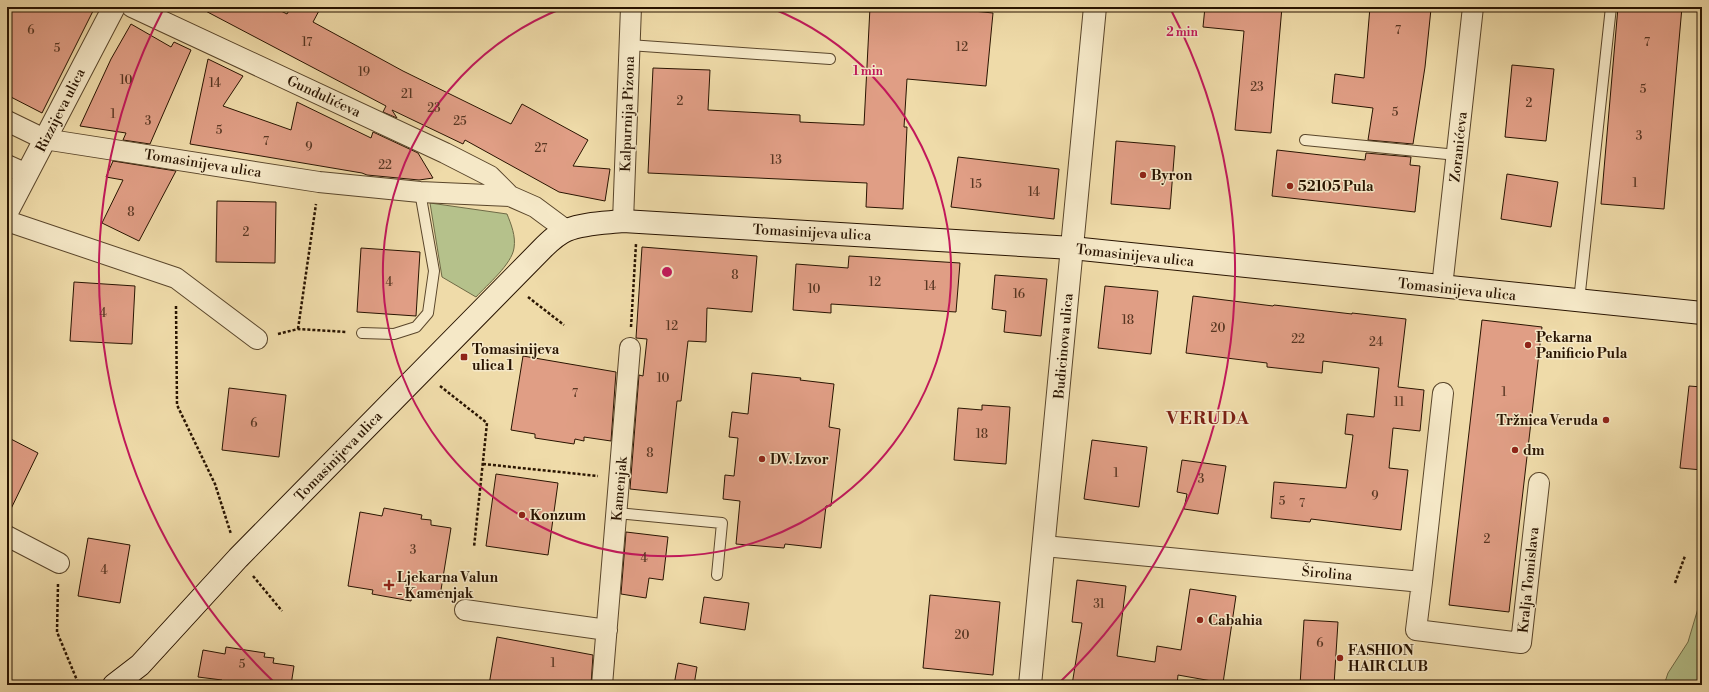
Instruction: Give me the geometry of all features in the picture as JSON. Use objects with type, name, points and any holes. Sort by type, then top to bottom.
[{"type":"main road","name":"Rizzijeva ulica","points":[[7,212],[114,7]]},
{"type":"main road","name":"Budicinova ulica","points":[[1030,685],[1095,7]]},
{"type":"main road","name":"Tomasinijeva ulica","points":[[114,685],[140,665],[238,558],[546,245],[566,230],[598,223],[630,221],[1072,248],[1702,313]]},
{"type":"street","name":"Gundulićeva","points":[[132,7],[445,153],[490,176],[510,196]]},
{"type":"street","name":"Kalpurnija Pizona","points":[[630,221],[629,45],[631,7]]},
{"type":"street","name":"Zoranićeva","points":[[1442,287],[1473,7]]},
{"type":"street","name":"Tomasinijeva ulica","points":[[7,121],[44,139],[319,182],[420,192],[510,196],[535,207],[566,230]]},
{"type":"street","points":[[7,165],[27,174]]},
{"type":"street","points":[[7,221],[176,278],[257,339]]},
{"type":"street","name":"Kamenjak","points":[[602,685],[630,348]]},
{"type":"street","points":[[1422,582],[1444,393]]},
{"type":"street","name":"Kralja Tomislava","points":[[1422,582],[1416,630],[1521,643],[1539,483]]},
{"type":"street","points":[[7,536],[59,563]]},
{"type":"street","name":"Širolina","points":[[1044,546],[1422,582]]},
{"type":"street","points":[[465,610],[607,630]]},
{"type":"lane","points":[[1579,301],[1611,7]]},
{"type":"lane","points":[[629,45],[830,59]]},
{"type":"lane","points":[[1305,140],[1457,156]]},
{"type":"lane","points":[[362,333],[394,334],[416,327],[428,313],[434,271],[420,192]]},
{"type":"lane","points":[[617,513],[722,523],[717,575]]},
{"type":"path","points":[[298,329],[319,182]]},
{"type":"path","points":[[630,221],[630,348]]},
{"type":"path","points":[[176,278],[177,405],[215,484],[238,558],[282,612]]},
{"type":"path","points":[[510,283],[564,325]]},
{"type":"path","points":[[257,339],[298,329],[362,333]]},
{"type":"path","points":[[421,372],[487,423],[474,547]]},
{"type":"path","points":[[483,464],[619,478]]},
{"type":"path","points":[[1675,583],[1685,556]]},
{"type":"path","points":[[59,563],[57,632],[79,685]]},
{"type":"green space","points":[[430,203],[507,214],[513,230],[514,248],[512,254],[504,267],[476,297],[442,277]]},
{"type":"green space","points":[[1702,595],[1702,685],[1664,685],[1668,673],[1688,642]]},
{"type":"building","points":[[7,7],[95,7],[42,113],[7,95]]},
{"type":"building","points":[[198,7],[273,7],[287,14],[291,7],[321,7],[313,22],[403,71],[511,124],[522,104],[588,140],[573,166],[610,169],[605,201],[559,192],[465,140],[463,144],[392,110],[397,118],[383,112],[386,106]]},
{"type":"building","points":[[870,7],[934,7],[993,13],[986,86],[907,79],[904,127],[907,127],[903,209],[866,207],[867,183],[648,173],[653,68],[710,70],[708,110],[800,115],[800,122],[864,125]]},
{"type":"building","points":[[1205,7],[1282,7],[1271,133],[1235,130],[1244,31],[1203,27]]},
{"type":"building","points":[[1370,7],[1411,7],[1431,9],[1425,67],[1413,144],[1368,140],[1373,108],[1332,103],[1335,74],[1364,78]]},
{"type":"building","points":[[1618,7],[1682,7],[1664,209],[1601,204]]},
{"type":"building","points":[[131,24],[171,47],[174,42],[191,50],[150,144],[123,140],[126,133],[80,126],[111,59]]},
{"type":"building","points":[[208,59],[243,76],[223,106],[291,130],[297,102],[371,138],[373,132],[418,153],[433,178],[419,180],[367,175],[190,144]]},
{"type":"building","points":[[1512,65],[1554,69],[1546,141],[1505,137]]},
{"type":"building","name":"Byron","points":[[1116,141],[1175,146],[1170,209],[1111,204]]},
{"type":"building","points":[[1277,150],[1365,160],[1366,153],[1411,157],[1410,165],[1420,166],[1415,212],[1272,196]]},
{"type":"building","points":[[958,157],[1059,169],[1054,219],[951,207]]},
{"type":"building","points":[[113,161],[176,171],[139,241],[102,223],[123,180],[106,177]]},
{"type":"building","points":[[1507,174],[1558,182],[1551,227],[1501,219]]},
{"type":"building","points":[[217,201],[276,202],[275,263],[216,262]]},
{"type":"building","points":[[642,247],[757,256],[752,312],[707,308],[706,342],[688,341],[681,401],[677,401],[667,493],[630,489],[639,375],[643,376],[647,339],[636,338]]},
{"type":"building","points":[[361,248],[420,252],[416,316],[357,312]]},
{"type":"building","points":[[849,256],[960,263],[956,312],[831,304],[831,313],[793,310],[796,264],[848,268]]},
{"type":"building","points":[[995,275],[1047,279],[1041,336],[1004,332],[1006,311],[992,309]]},
{"type":"building","points":[[74,282],[135,286],[132,344],[70,341]]},
{"type":"building","points":[[1105,286],[1158,291],[1151,354],[1098,348]]},
{"type":"building","points":[[1193,296],[1273,306],[1406,319],[1398,387],[1424,390],[1420,431],[1393,428],[1389,468],[1408,470],[1401,530],[1311,519],[1310,522],[1271,518],[1274,482],[1346,488],[1353,435],[1345,434],[1347,414],[1374,417],[1379,368],[1323,361],[1322,373],[1267,367],[1267,363],[1186,353]]},
{"type":"building","points":[[1482,320],[1542,327],[1509,612],[1449,605]]},
{"type":"building","points":[[523,356],[616,372],[611,441],[584,437],[584,441],[575,439],[574,444],[535,438],[535,434],[511,430]]},
{"type":"building","points":[[752,373],[801,378],[800,380],[834,384],[829,427],[840,429],[831,506],[826,506],[821,548],[785,544],[784,548],[736,544],[740,501],[723,499],[725,475],[734,476],[738,438],[729,437],[732,412],[748,414]]},
{"type":"building","points":[[1689,386],[1702,387],[1702,470],[1680,468]]},
{"type":"building","points":[[229,388],[286,395],[279,457],[222,450]]},
{"type":"building","points":[[982,405],[1010,407],[1006,464],[954,460],[958,408],[982,410]]},
{"type":"building","points":[[7,437],[38,453],[7,517]]},
{"type":"building","points":[[1092,440],[1147,447],[1139,507],[1084,499]]},
{"type":"building","points":[[1182,460],[1226,466],[1218,514],[1184,509],[1187,494],[1177,492]]},
{"type":"building","name":"Konzum","points":[[496,474],[558,483],[548,555],[486,546]]},
{"type":"building","points":[[384,508],[422,515],[421,519],[431,520],[431,525],[451,528],[440,596],[421,593],[421,597],[412,596],[411,601],[372,594],[373,590],[348,586],[360,512],[382,516]]},
{"type":"building","points":[[626,532],[668,537],[663,580],[649,578],[646,598],[621,594]]},
{"type":"building","points":[[88,538],[130,545],[120,603],[78,596]]},
{"type":"building","points":[[1077,580],[1126,586],[1117,656],[1155,662],[1157,646],[1181,650],[1190,589],[1236,596],[1223,683],[1178,675],[1177,685],[1072,685],[1082,623],[1072,622]]},
{"type":"building","points":[[930,595],[1000,602],[993,675],[923,668]]},
{"type":"building","points":[[704,597],[749,603],[745,630],[700,623]]},
{"type":"building","points":[[1304,620],[1338,622],[1334,685],[1300,685]]},
{"type":"building","points":[[497,637],[593,655],[591,685],[489,685]]},
{"type":"building","points":[[226,647],[265,653],[264,657],[274,658],[273,663],[294,666],[291,685],[221,685],[222,680],[198,677],[203,650],[225,654]]},
{"type":"building","points":[[678,663],[697,667],[694,685],[674,685]]},
{"type":"place","name":"Byron","points":[[1143,175]]},
{"type":"place","name":"52105 Pula","points":[[1290,186]]},
{"type":"place","name":"Pekarna Panificio Pula","points":[[1528,345]]},
{"type":"place","name":"Tomasinijeva ulica 1","points":[[464,357]]},
{"type":"place","name":"Tržnica Veruda","points":[[1606,420]]},
{"type":"place","name":"dm","points":[[1515,450]]},
{"type":"place","name":"DV. Izvor","points":[[762,459]]},
{"type":"place","name":"Konzum","points":[[522,515]]},
{"type":"place","name":"Ljekarna Valun - Kamenjak","points":[[389,585]]},
{"type":"place","name":"Cabahia","points":[[1200,620]]},
{"type":"place","name":"FASHION HAIR CLUB","points":[[1340,658]]},
{"type":"district","name":"VERUDA","points":[[1208,418]]}]
